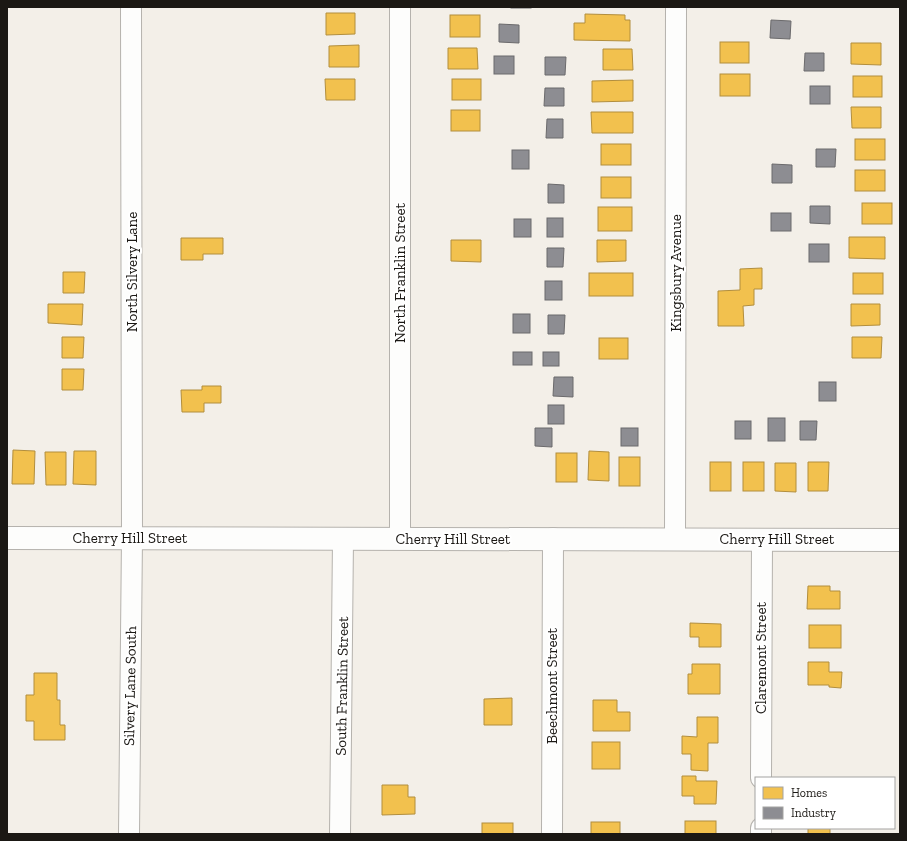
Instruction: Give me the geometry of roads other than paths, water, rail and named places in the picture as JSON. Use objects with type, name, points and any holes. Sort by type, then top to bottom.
[{"type":"main road","name":"Cherry Hill Street","points":[[7,538],[132,537],[900,540]]},
{"type":"street","name":"North Silvery Lane","points":[[131,7],[132,537]]},
{"type":"street","name":"North Franklin Street","points":[[400,7],[400,539]]},
{"type":"street","name":"Kingsbury Avenue","points":[[676,7],[676,539]]},
{"type":"street","name":"Silvery Lane South","points":[[129,834],[132,537]]},
{"type":"street","name":"Beechmont Street","points":[[552,834],[553,538]]},
{"type":"street","name":"South Franklin Street","points":[[340,834],[343,539]]},
{"type":"street","name":"Claremont Street","points":[[761,777],[762,539]]}]
